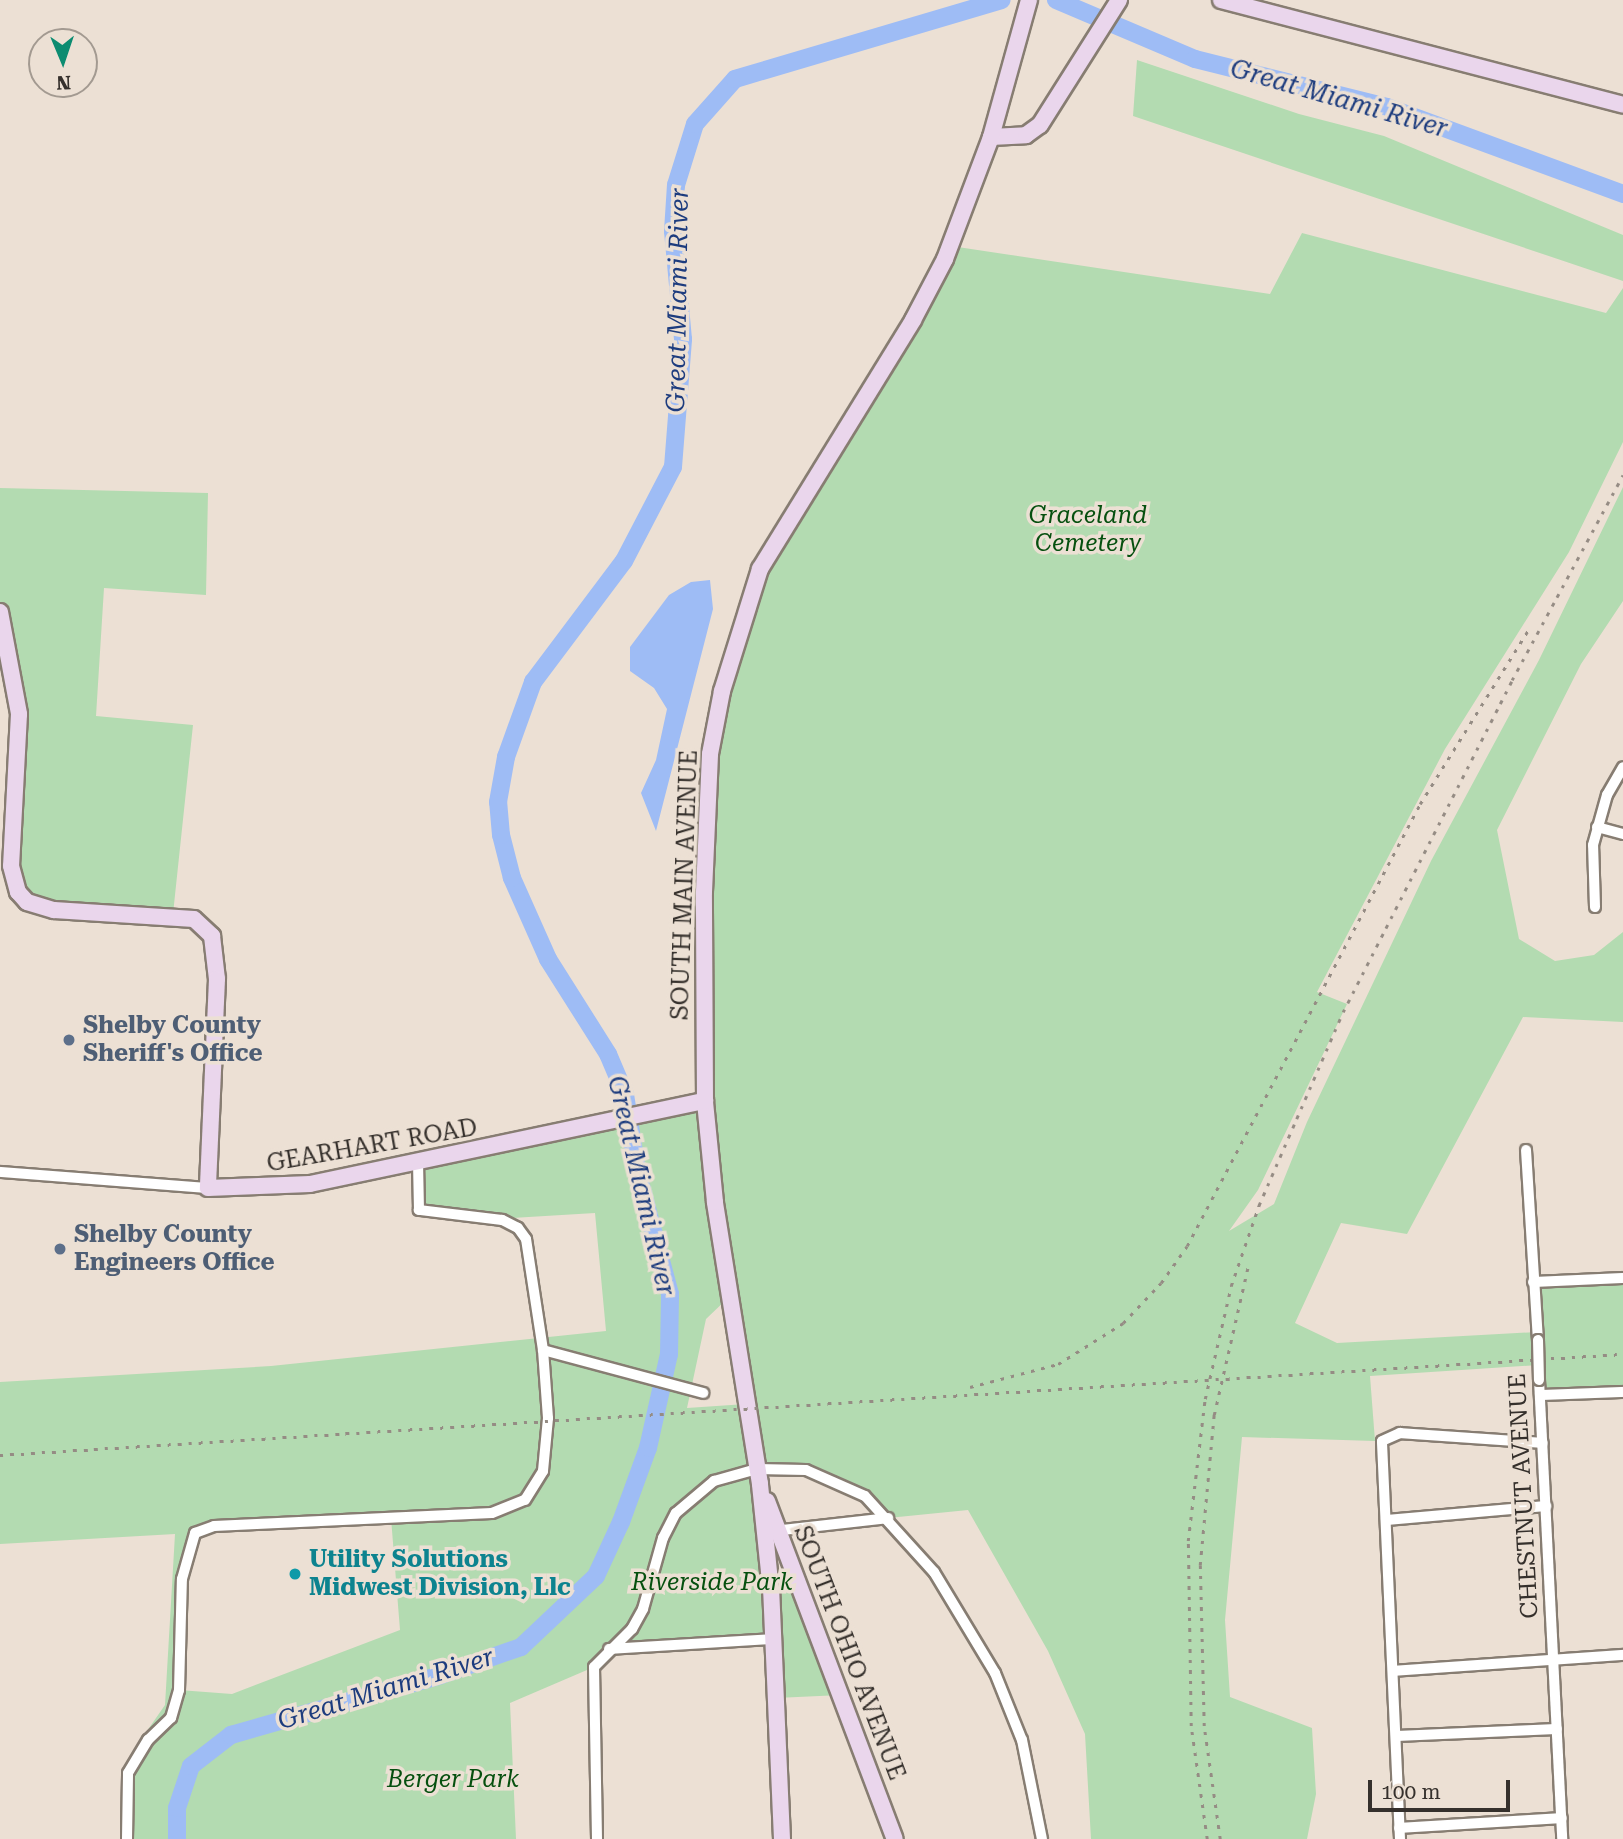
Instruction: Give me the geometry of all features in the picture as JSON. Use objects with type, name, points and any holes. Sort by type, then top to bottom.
[{"type":"main road","name":"SOUTH MAIN AVENUE","points":[[782,1839],[772,1531],[758,1477],[715,1202],[705,1101],[705,867],[710,754],[722,691],[760,569],[913,320],[945,259],[991,137],[1030,0]]},
{"type":"main road","points":[[991,137],[1026,135],[1040,124],[1119,0]]},
{"type":"main road","points":[[1221,0],[1623,105]]},
{"type":"main road","points":[[0,612],[19,714],[11,866],[18,892],[27,902],[54,909],[194,919],[212,936],[217,979],[208,1188]]},
{"type":"main road","name":"GEARHART ROAD","points":[[208,1188],[310,1184],[485,1151],[705,1101]]},
{"type":"main road","name":"SOUTH OHIO AVENUE","points":[[772,1531],[895,1839]]},
{"type":"street","points":[[1595,907],[1593,845],[1607,795],[1623,767]]},
{"type":"street","points":[[1597,827],[1623,834]]},
{"type":"street","name":"CHESTNUT AVENUE","points":[[1526,1150],[1562,1839]]},
{"type":"street","points":[[127,1839],[128,1773],[148,1740],[171,1718],[179,1690],[182,1579],[195,1533],[214,1526],[492,1513],[511,1508],[525,1500],[543,1471],[548,1418],[543,1350],[526,1239],[518,1228],[502,1220],[419,1210],[418,1164]]},
{"type":"street","name":"GEARHART ROAD","points":[[0,1172],[208,1188]]},
{"type":"street","points":[[1533,1282],[1623,1278]]},
{"type":"street","points":[[543,1350],[703,1393]]},
{"type":"street","points":[[1540,1395],[1623,1392]]},
{"type":"street","points":[[1543,1443],[1400,1433],[1382,1441],[1400,1833],[1562,1818]]},
{"type":"street","points":[[597,1839],[591,1683],[594,1667],[608,1649],[632,1629],[643,1609],[663,1538],[676,1513],[714,1481],[806,1470],[865,1496],[888,1518],[934,1572],[995,1673],[1022,1740],[1042,1839]]},
{"type":"street","points":[[1386,1520],[1546,1506]]},
{"type":"street","points":[[772,1531],[888,1518]]},
{"type":"street","points":[[608,1649],[774,1639]]},
{"type":"street","points":[[1393,1671],[1623,1655]]},
{"type":"street","points":[[1396,1736],[1557,1729]]},
{"type":"green space","points":[[1137,60],[1299,114],[1384,136],[1623,235],[1623,281],[1133,116]]},
{"type":"green space","points":[[1302,233],[1606,313],[1623,288],[1623,442],[1569,552],[1445,749],[1317,992],[1347,1004],[1258,1190],[1229,1231],[1274,1204],[1307,1122],[1431,861],[1539,660],[1623,487],[1623,601],[1581,664],[1497,830],[1519,939],[1555,961],[1594,955],[1623,932],[1623,1022],[1523,1017],[1407,1234],[1341,1223],[1295,1323],[1337,1343],[1537,1332],[1533,1282],[1623,1278],[1623,1392],[1540,1395],[1538,1365],[1370,1376],[1375,1441],[1242,1437],[1225,1620],[1230,1697],[1312,1728],[1316,1794],[1307,1839],[1091,1839],[1085,1734],[1048,1651],[968,1510],[888,1518],[865,1496],[806,1470],[758,1469],[772,1590],[778,1584],[793,1591],[805,1626],[821,1643],[841,1695],[776,1698],[774,1640],[609,1649],[594,1667],[510,1703],[516,1839],[127,1839],[128,1773],[156,1732],[147,1731],[165,1705],[175,1534],[0,1544],[0,1382],[271,1366],[606,1331],[595,1213],[512,1218],[429,1208],[420,1205],[418,1164],[705,1101],[710,754],[760,569],[951,246],[1270,294]],"holes":[[[729,1297],[746,1404],[687,1408],[706,1319]],[[391,1518],[400,1630],[232,1694],[179,1690],[187,1549],[195,1533],[214,1526]]]},
{"type":"green space","points":[[0,488],[208,493],[206,595],[104,588],[96,716],[193,725],[173,914],[54,910],[18,892],[19,714],[0,612]]},
{"type":"water","points":[[710,580],[713,609],[656,831],[641,793],[656,760],[667,709],[654,688],[630,671],[630,647],[669,595],[691,582]]},
{"type":"waterway","name":"Great Miami River","points":[[177,1839],[177,1808],[191,1766],[231,1735],[441,1675],[521,1647],[596,1576],[621,1522],[648,1448],[669,1354],[670,1294],[637,1171],[625,1094],[608,1054],[548,959],[512,878],[501,835],[498,802],[506,757],[533,682],[624,561],[673,467],[683,339],[673,231],[676,185],[695,124],[735,79],[1002,0]]},
{"type":"waterway","name":"Great Miami River","points":[[1056,0],[1195,59],[1387,107],[1623,194]]},
{"type":"railway","points":[[1207,1839],[1191,1726],[1188,1541],[1205,1399],[1231,1286],[1259,1205],[1343,1012],[1512,680],[1623,475]]},
{"type":"railway","points":[[970,1387],[1058,1364],[1123,1323],[1161,1283],[1187,1246],[1420,804],[1530,627]]},
{"type":"railway","points":[[1220,1839],[1204,1726],[1200,1565],[1214,1415],[1248,1267]]},
{"type":"railway","points":[[0,1455],[1623,1354]]},
{"type":"place","name":"Shelby County Sheriff's Office","points":[[69,1040]]},
{"type":"place","name":"Shelby County Engineers Office","points":[[60,1249]]},
{"type":"place","name":"Utility Solutions Midwest Division, Llc","points":[[295,1574]]},
{"type":"park label","name":"Graceland Cemetery","points":[[1088,530]]},
{"type":"park label","name":"Riverside Park","points":[[712,1583]]},
{"type":"park label","name":"Berger Park","points":[[453,1780]]}]
